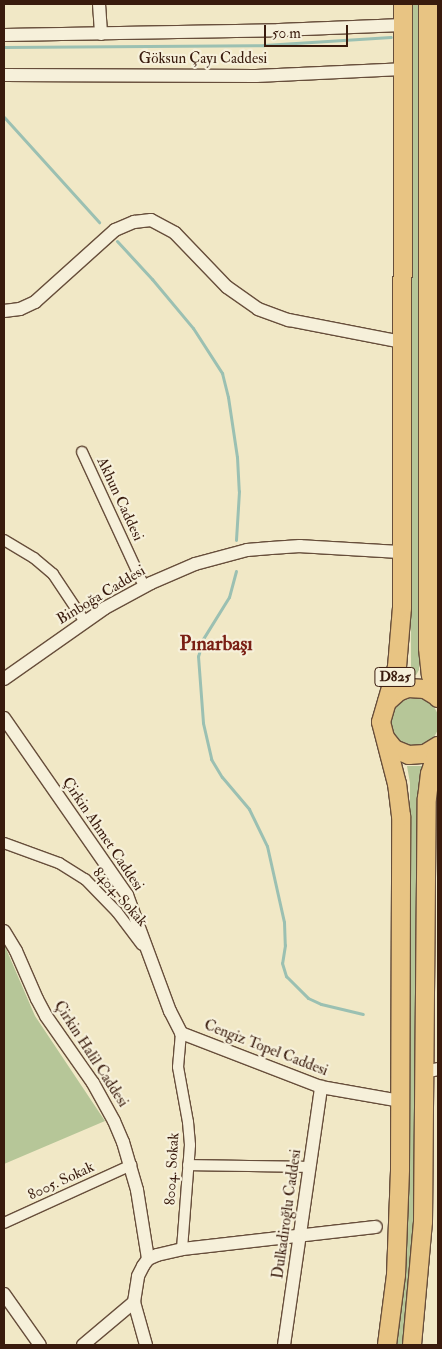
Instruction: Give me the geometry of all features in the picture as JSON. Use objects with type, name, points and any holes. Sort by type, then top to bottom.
[{"type":"highway","name":"D825","points":[[387,1345],[398,1240],[401,816],[397,784],[381,722],[400,647],[402,552],[403,4]]},
{"type":"highway","name":"D825","points":[[428,4],[433,32],[433,596],[429,663],[438,698]]},
{"type":"highway","points":[[387,702],[398,692],[408,688],[425,690],[438,698]]},
{"type":"highway","points":[[384,736],[394,749],[409,755],[425,754],[438,746]]},
{"type":"highway","points":[[412,1345],[423,1222],[432,1071],[427,798],[430,774],[438,750]]},
{"type":"street","points":[[98,4],[101,34]]},
{"type":"street","name":"Göksun Çayı Caddesi","points":[[4,35],[279,30],[403,25]]},
{"type":"street","name":"Göksun Çayı Caddesi","points":[[4,75],[256,76],[402,69]]},
{"type":"street","points":[[4,311],[20,309],[34,302],[115,230],[134,222],[151,220],[175,233],[227,287],[258,309],[289,320],[402,342]]},
{"type":"street","name":"Akhun Caddesi","points":[[82,452],[144,586]]},
{"type":"street","points":[[5,543],[34,558],[53,574],[85,622]]},
{"type":"street","name":"Binboğa Caddesi","points":[[4,678],[85,622],[144,586],[195,564],[246,550],[300,546],[402,552]]},
{"type":"street","name":"Çirkin Ahmet Caddesi","points":[[4,718],[119,882],[133,908],[170,1011],[181,1033]]},
{"type":"street","name":"8404. Sokak","points":[[4,843],[59,863],[85,879],[118,912],[150,958]]},
{"type":"street","name":"Çirkin Halil Caddesi","points":[[4,931],[16,951],[36,999],[106,1104],[123,1142],[137,1190],[148,1259]]},
{"type":"street","name":"Cengiz Topel Caddesi","points":[[181,1033],[321,1087],[400,1101]]},
{"type":"street","name":"8004. Sokak","points":[[181,1033],[178,1067],[190,1133],[182,1249]]},
{"type":"street","name":"Dulkadiroğlu Caddesi","points":[[284,1345],[321,1087]]},
{"type":"street","points":[[188,1165],[310,1167]]},
{"type":"street","name":"8005. Sokak","points":[[4,1224],[131,1166]]},
{"type":"street","points":[[146,1345],[134,1302],[138,1276],[148,1259],[182,1249],[376,1227]]},
{"type":"street","points":[[4,1294],[40,1345]]},
{"type":"street","points":[[83,1345],[134,1302]]},
{"type":"green space","points":[[410,4],[420,4],[419,670],[416,675],[413,675],[411,670]]},
{"type":"green space","points":[[410,698],[420,698],[429,702],[435,708],[438,713],[438,731],[429,742],[420,746],[410,746],[401,742],[395,736],[391,727],[391,717],[395,708],[401,702]]},
{"type":"green space","points":[[407,766],[422,766],[419,791],[417,1098],[413,1255],[404,1345],[397,1345],[405,1276],[409,1168],[410,783]]},
{"type":"green space","points":[[4,944],[35,1016],[105,1121],[4,1164]]},
{"type":"waterway","points":[[4,47],[264,45],[391,37]]},
{"type":"waterway","points":[[4,117],[99,222]]},
{"type":"waterway","points":[[117,241],[193,328],[222,373],[228,397],[237,457],[239,491],[236,540]]},
{"type":"waterway","points":[[236,571],[229,597],[203,639],[198,656],[203,723],[211,759],[222,777],[249,809],[267,846],[284,922],[285,945],[282,963],[286,976],[308,998],[321,1004],[363,1014]]},
{"type":"district","name":"Pınarbaşı","points":[[216,643]]}]
